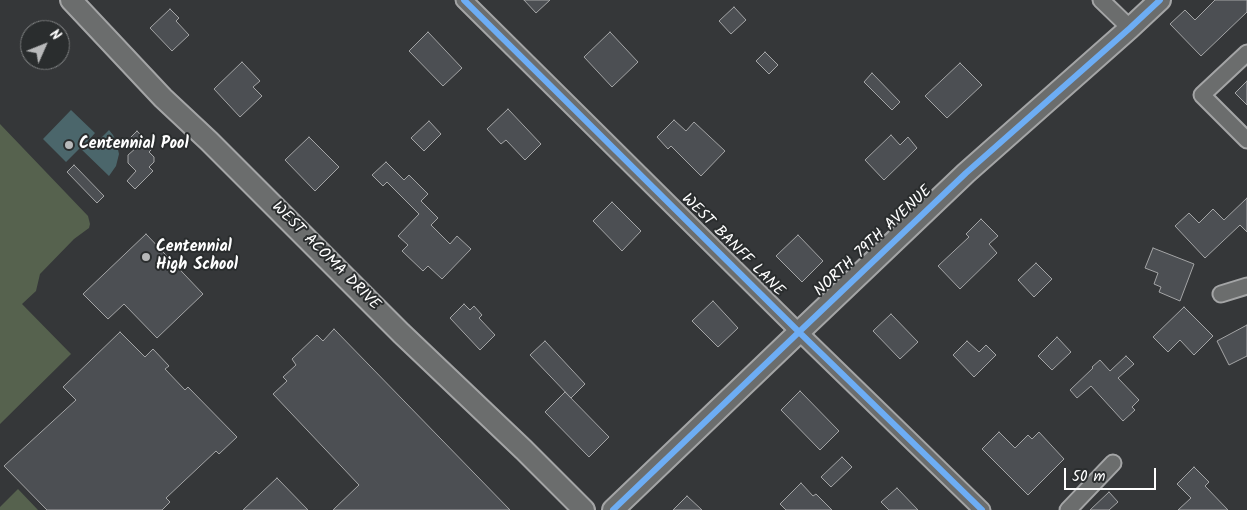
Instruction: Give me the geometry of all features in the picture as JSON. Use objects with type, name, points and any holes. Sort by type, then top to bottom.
[{"type":"street","name":"WEST ACOMA DRIVE","points":[[71,0],[163,98],[584,510]]},
{"type":"street","name":"WEST BANFF LANE","points":[[464,0],[799,332],[982,510]]},
{"type":"street","points":[[1101,0],[1130,28]]},
{"type":"street","name":"NORTH 79TH AVENUE","points":[[613,510],[966,174],[1160,0]]},
{"type":"street","points":[[1247,53],[1202,95],[1247,140]]},
{"type":"street","points":[[1220,294],[1247,286]]},
{"type":"street","points":[[1068,510],[1114,463]]},
{"type":"green space","points":[[0,124],[88,216],[90,224],[89,228],[74,239],[40,274],[36,291],[22,304],[71,354],[0,424]]},
{"type":"green space","points":[[18,489],[38,510],[0,510],[0,507]]},
{"type":"water","name":"Centennial Pool","points":[[71,110],[95,133],[87,142],[92,147],[109,130],[113,135],[119,154],[116,166],[109,176],[80,148],[66,162],[43,139]]},
{"type":"building","points":[[524,0],[550,0],[536,13]]},
{"type":"building","points":[[1215,0],[1247,0],[1247,12],[1201,56],[1170,24],[1185,10],[1195,20]]},
{"type":"building","points":[[734,7],[746,20],[731,34],[719,21]]},
{"type":"building","points":[[170,9],[179,18],[176,21],[189,35],[172,51],[150,28]]},
{"type":"building","points":[[428,32],[462,68],[443,86],[409,51]]},
{"type":"building","points":[[610,32],[638,62],[612,87],[584,57]]},
{"type":"building","points":[[765,52],[778,65],[769,74],[756,61]]},
{"type":"building","points":[[242,62],[260,81],[253,87],[262,96],[240,117],[214,89]]},
{"type":"building","points":[[960,63],[982,85],[947,118],[925,96]]},
{"type":"building","points":[[872,73],[900,102],[892,110],[864,82]]},
{"type":"building","points":[[1247,81],[1247,105],[1235,93]]},
{"type":"building","points":[[508,109],[541,144],[525,160],[506,140],[501,144],[487,129]]},
{"type":"building","points":[[674,120],[686,131],[694,122],[725,151],[701,176],[671,146],[668,149],[657,137]]},
{"type":"building","points":[[429,121],[441,134],[424,151],[411,138]]},
{"type":"building","points":[[137,131],[153,148],[149,152],[154,157],[154,162],[149,167],[153,171],[135,189],[127,181],[136,171],[128,163],[128,155],[136,148],[128,140]]},
{"type":"building","points":[[891,135],[900,145],[908,137],[917,148],[884,180],[865,160]]},
{"type":"building","points":[[309,137],[339,167],[315,191],[285,160]]},
{"type":"building","points":[[386,162],[404,180],[409,175],[428,194],[421,201],[438,218],[431,225],[450,244],[457,236],[471,249],[442,279],[428,266],[423,271],[402,251],[408,245],[398,236],[419,214],[387,182],[383,186],[372,175]]},
{"type":"building","points":[[74,165],[104,196],[97,203],[67,172]]},
{"type":"building","points":[[1247,198],[1247,232],[1240,225],[1205,258],[1175,226],[1189,213],[1199,223],[1213,209],[1224,220]]},
{"type":"building","points":[[612,202],[641,231],[622,251],[593,221]]},
{"type":"building","points":[[981,219],[998,236],[989,244],[997,253],[960,289],[938,266],[969,237],[966,234]]},
{"type":"building","points":[[146,234],[203,294],[157,338],[124,304],[108,319],[83,294]]},
{"type":"building","points":[[798,235],[823,261],[802,282],[776,256]]},
{"type":"building","points":[[1153,248],[1194,264],[1180,301],[1159,292],[1161,287],[1154,284],[1158,273],[1145,268]]},
{"type":"building","points":[[1036,263],[1052,279],[1034,297],[1018,280]]},
{"type":"building","points":[[713,301],[738,328],[718,347],[692,321]]},
{"type":"building","points":[[464,304],[470,310],[474,306],[482,315],[479,318],[495,335],[480,350],[450,318]]},
{"type":"building","points":[[1184,307],[1213,336],[1194,355],[1180,340],[1168,352],[1153,337]]},
{"type":"building","points":[[891,314],[918,342],[900,359],[873,331]]},
{"type":"building","points":[[1247,325],[1247,356],[1229,365],[1217,341]]},
{"type":"building","points":[[334,329],[510,510],[333,510],[359,485],[273,394],[287,381],[283,377],[296,365],[292,359],[317,335],[323,341]]},
{"type":"building","points":[[120,332],[145,357],[153,349],[169,366],[165,369],[185,390],[188,387],[237,437],[219,454],[216,451],[166,498],[170,502],[162,510],[47,510],[4,466],[76,400],[63,387]]},
{"type":"building","points":[[1057,337],[1071,352],[1052,370],[1038,356]]},
{"type":"building","points":[[545,341],[585,384],[571,398],[530,355]]},
{"type":"building","points":[[967,341],[979,352],[986,345],[996,355],[974,377],[953,355]]},
{"type":"building","points":[[1126,356],[1134,364],[1118,378],[1139,400],[1132,407],[1135,410],[1123,421],[1091,386],[1077,398],[1070,390],[1100,360],[1110,371]]},
{"type":"building","points":[[800,391],[839,431],[820,450],[781,410]]},
{"type":"building","points":[[565,392],[609,437],[589,457],[545,412]]},
{"type":"building","points":[[999,432],[1015,448],[1028,435],[1032,439],[1039,432],[1064,459],[1028,495],[982,449]]},
{"type":"building","points":[[842,457],[852,467],[831,487],[821,477]]},
{"type":"building","points":[[1194,467],[1209,482],[1205,486],[1228,510],[1178,510],[1191,498],[1177,484]]},
{"type":"building","points":[[277,478],[308,510],[243,510]]},
{"type":"building","points":[[801,483],[813,496],[816,494],[832,510],[786,510],[780,504]]},
{"type":"building","points":[[897,488],[918,510],[889,510],[881,502]]},
{"type":"building","points":[[1109,492],[1118,502],[1109,510],[1090,510]]},
{"type":"building","points":[[687,496],[702,510],[673,510]]},
{"type":"cycle path","points":[[464,0],[799,332],[982,510]]},
{"type":"cycle path","points":[[613,510],[966,173],[1160,0]]},
{"type":"place","name":"Centennial Pool","points":[[69,145]]},
{"type":"place","name":"Centennial High School","points":[[146,257]]}]
